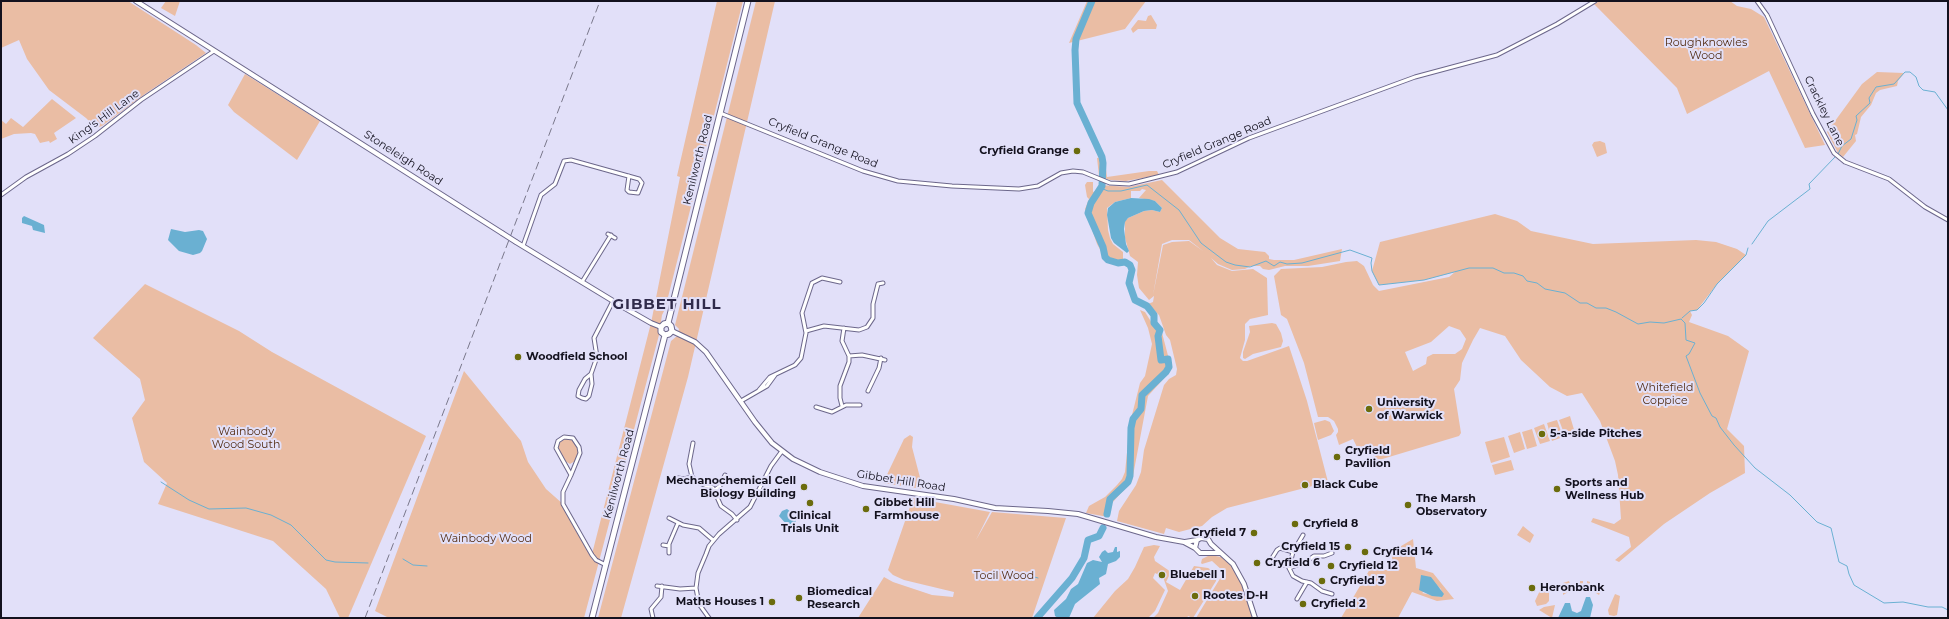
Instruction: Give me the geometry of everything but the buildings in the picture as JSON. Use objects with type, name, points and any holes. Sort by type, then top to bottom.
[{"type":"main road","name":"Kenilworth Road","points":[[668,323],[748,1]]},
{"type":"main road","points":[[668,323],[671,326],[672,331],[665,335],[661,332],[661,327],[668,323]]},
{"type":"main road","name":"Kenilworth Road","points":[[592,618],[665,335]]},
{"type":"street","name":"Stoneleigh Road","points":[[136,1],[516,242],[651,324],[661,327]]},
{"type":"street","name":"Cryfield Grange Road","points":[[720,113],[863,171],[898,181],[952,186],[1019,189],[1038,186],[1061,173],[1073,171],[1083,172],[1106,183],[1124,185],[1173,174],[1243,141],[1283,125],[1425,74],[1493,57],[1528,40],[1596,1]]},
{"type":"street","name":"Crackley Lane","points":[[1757,1],[1767,15],[1813,114],[1836,155],[1851,165],[1889,179],[1925,207],[1948,220]]},
{"type":"street","name":"King's Hill Lane","points":[[1,194],[26,177],[68,154],[95,136],[141,100],[214,51]]},
{"type":"street","points":[[523,246],[541,195],[555,184],[564,161],[571,160],[629,176],[640,180],[641,184],[638,193],[629,192],[627,190],[629,176]]},
{"type":"street","points":[[582,282],[609,235],[615,238]]},
{"type":"street","points":[[740,401],[759,390],[768,379],[776,374],[790,369],[799,362],[803,355],[806,331],[802,313],[812,283],[822,278],[840,282]]},
{"type":"street","points":[[874,281],[878,284]]},
{"type":"street","points":[[878,284],[882,283]]},
{"type":"street","points":[[806,331],[824,326],[859,330],[867,327],[871,323],[878,284]]},
{"type":"street","points":[[591,374],[593,382],[589,396],[582,398],[578,396],[578,392],[585,379],[591,374],[597,357],[594,338],[613,301]]},
{"type":"street","points":[[842,406],[840,398],[841,383],[848,363],[848,356],[843,343],[844,328]]},
{"type":"street","name":"Gibbet Hill Road","points":[[672,331],[700,346],[716,365],[764,434],[782,452],[820,472],[863,486],[954,499],[995,508],[1078,514],[1156,537],[1184,542],[1195,548]]},
{"type":"street","points":[[848,356],[862,355],[885,360]]},
{"type":"street","points":[[868,391],[881,358]]},
{"type":"street","points":[[816,407],[832,412],[842,406],[860,405]]},
{"type":"street","points":[[571,475],[556,448],[558,441],[564,437],[573,438],[580,450],[571,475],[563,492],[563,504],[592,555],[596,560],[606,565]]},
{"type":"street","points":[[693,443],[689,466],[692,477],[699,483],[715,490],[721,506],[732,514],[737,520]]},
{"type":"street","points":[[691,452],[695,453]]},
{"type":"street","points":[[709,618],[700,604],[696,588],[699,568],[713,540],[750,507],[771,466],[782,452]]},
{"type":"street","points":[[715,490],[720,486],[724,475]]},
{"type":"street","points":[[678,478],[684,479],[692,477]]},
{"type":"street","points":[[669,518],[678,523],[699,528],[713,540]]},
{"type":"street","points":[[669,554],[668,546],[678,523]]},
{"type":"street","points":[[1303,535],[1293,552],[1289,567],[1293,576],[1312,583],[1322,591],[1332,594]]},
{"type":"street","points":[[1220,553],[1200,553],[1195,548],[1197,540],[1204,537],[1209,540],[1211,544],[1233,564],[1239,573],[1255,618]]},
{"type":"street","name":"Gibbet Hill Road","points":[[1184,542],[1197,540]]},
{"type":"street","points":[[1208,552],[1211,544]]},
{"type":"street","points":[[663,545],[668,546]]},
{"type":"street","points":[[1293,552],[1280,548],[1272,558],[1278,564],[1289,567],[1306,562],[1314,556],[1324,556],[1332,553]]},
{"type":"street","points":[[1297,599],[1307,582]]},
{"type":"street","points":[[657,586],[680,589],[696,588]]},
{"type":"street","points":[[653,618],[651,609],[661,597],[662,586]]},
{"type":"green space","points":[[1,1],[128,1],[206,53],[145,94],[102,126],[96,128],[86,118],[49,90],[27,59],[19,40],[1,48]]},
{"type":"green space","points":[[166,1],[180,1],[175,16],[161,8]]},
{"type":"green space","name":"Wainbody Wood","points":[[717,1],[743,1],[665,309],[662,315],[659,335],[584,618],[389,618],[375,611],[464,371],[521,441],[528,462],[546,489],[563,504],[592,554],[651,323],[680,177],[677,176]]},
{"type":"green space","points":[[756,1],[775,1],[688,377],[621,618],[598,618],[671,341],[677,336],[679,329],[675,325]]},
{"type":"green space","points":[[1087,1],[1146,1],[1125,29],[1069,43]]},
{"type":"green space","name":"Roughknowles Wood","points":[[1600,1],[1730,1],[1737,6],[1751,9],[1764,17],[1825,145],[1805,148],[1769,71],[1687,114],[1677,88],[1594,4]]},
{"type":"green space","points":[[1151,15],[1157,25],[1156,29],[1138,29],[1133,33],[1131,29],[1138,20],[1146,21],[1148,16]]},
{"type":"green space","points":[[1877,72],[1904,73],[1898,81],[1897,86],[1880,90],[1876,93],[1871,105],[1861,117],[1857,134],[1855,135],[1856,141],[1843,157],[1838,153],[1827,132],[1862,84]]},
{"type":"green space","points":[[245,74],[320,121],[297,160],[234,112],[228,105]]},
{"type":"green space","points":[[52,99],[76,118],[54,133],[57,139],[50,143],[49,141],[40,143],[35,134],[31,133],[14,134],[1,139],[1,120],[6,124],[11,118],[23,127]]},
{"type":"green space","points":[[1600,141],[1605,143],[1607,153],[1597,157],[1592,145],[1594,142]]},
{"type":"green space","points":[[1102,157],[1105,162],[1107,177],[1149,171],[1157,171],[1159,175],[1126,181],[1110,180],[1099,176],[1097,158]]},
{"type":"green space","points":[[1162,180],[1220,238],[1238,249],[1265,252],[1269,256],[1269,259],[1294,260],[1342,249],[1340,261],[1308,266],[1285,266],[1269,270],[1263,269],[1260,266],[1251,266],[1245,269],[1232,270],[1218,264],[1211,258],[1217,265],[1232,271],[1253,269],[1267,278],[1268,315],[1250,319],[1245,324],[1245,340],[1240,358],[1243,361],[1247,361],[1289,346],[1307,401],[1328,482],[1227,508],[1212,517],[1202,526],[1179,532],[1166,528],[1164,534],[1117,521],[1119,511],[1136,485],[1141,472],[1144,450],[1164,385],[1169,379],[1176,375],[1177,369],[1170,340],[1166,335],[1159,315],[1148,304],[1153,302],[1154,296],[1149,300],[1139,288],[1137,275],[1138,262],[1130,256],[1125,238],[1125,221],[1128,218],[1144,211],[1152,210],[1160,212],[1162,208],[1155,201],[1139,198],[1146,190],[1142,189],[1140,191],[1131,191],[1131,198],[1115,202],[1107,208],[1110,238],[1113,244],[1123,252],[1123,259],[1118,261],[1109,258],[1102,253],[1097,244],[1085,209],[1089,199],[1087,197],[1085,185],[1087,182],[1093,182],[1093,192],[1098,190],[1100,185],[1129,187]],"holes":[[[1172,240],[1189,240],[1203,251],[1189,241],[1172,242],[1163,245],[1153,295],[1162,244]]]},
{"type":"green space","name":"Whitefield Coppice","points":[[1495,214],[1517,221],[1531,231],[1593,244],[1696,240],[1716,242],[1737,249],[1746,255],[1717,284],[1697,310],[1690,311],[1692,315],[1689,322],[1728,336],[1749,351],[1727,429],[1744,446],[1745,473],[1710,493],[1664,524],[1619,562],[1615,560],[1631,547],[1629,537],[1591,522],[1593,518],[1614,524],[1621,519],[1618,475],[1615,461],[1600,421],[1582,393],[1567,396],[1550,387],[1521,360],[1505,336],[1480,328],[1462,363],[1460,380],[1454,389],[1461,433],[1459,436],[1379,460],[1363,447],[1358,449],[1353,439],[1339,445],[1336,435],[1338,429],[1334,421],[1328,417],[1318,417],[1304,363],[1287,319],[1281,315],[1274,276],[1281,269],[1322,267],[1357,261],[1364,266],[1373,285],[1379,291],[1449,277],[1455,272],[1424,280],[1379,285],[1372,271],[1380,242]],"holes":[[[1449,326],[1460,330],[1466,339],[1462,349],[1455,354],[1433,354],[1427,357],[1426,364],[1413,371],[1405,352],[1431,342]]]},
{"type":"green space","name":"Wainbody Wood South","points":[[145,284],[239,331],[272,352],[426,436],[348,618],[340,618],[326,589],[273,541],[158,504],[167,483],[144,462],[132,418],[145,400],[140,379],[93,338]]},
{"type":"green space","points":[[1140,310],[1145,312],[1155,328],[1161,329],[1171,367],[1168,374],[1148,396],[1132,481],[1112,503],[1108,517],[1086,513],[1089,506],[1105,497],[1117,485],[1125,472],[1130,423],[1140,383],[1145,376],[1152,344],[1148,328]]},
{"type":"green space","points":[[1272,323],[1276,324],[1281,333],[1283,341],[1281,347],[1253,354],[1245,359],[1243,358],[1243,352],[1250,332],[1249,326]]},
{"type":"green space","points":[[1570,416],[1575,433],[1565,436],[1559,420]]},
{"type":"green space","points":[[1325,420],[1330,422],[1334,431],[1331,435],[1318,440],[1314,423]]},
{"type":"green space","points":[[1557,420],[1563,437],[1552,441],[1547,423]]},
{"type":"green space","name":"5-a-side Pitches","points":[[1544,424],[1550,441],[1540,444],[1534,428]]},
{"type":"green space","points":[[1532,429],[1537,446],[1527,449],[1522,432]]},
{"type":"green space","points":[[1520,432],[1525,449],[1514,453],[1508,436]]},
{"type":"green space","points":[[910,435],[913,437],[912,447],[923,489],[883,483],[904,439]]},
{"type":"green space","points":[[1504,437],[1510,457],[1491,463],[1485,442]]},
{"type":"green space","points":[[567,438],[574,441],[579,451],[575,461],[570,464],[565,461],[558,448],[560,442]]},
{"type":"green space","points":[[1511,460],[1514,470],[1495,475],[1492,465]]},
{"type":"green space","name":"Tocil Wood","points":[[913,498],[990,512],[976,540],[992,512],[1066,518],[1032,618],[858,618],[884,577],[893,582],[932,595],[953,597],[954,592],[904,580],[893,575],[888,570]]},
{"type":"green space","points":[[1523,526],[1534,535],[1530,543],[1517,535]]},
{"type":"green space","points":[[1413,539],[1416,568],[1433,573],[1454,599],[1437,601],[1412,592],[1398,618],[1341,618],[1370,569],[1373,567],[1390,571],[1393,564],[1391,552]],"holes":[[[1435,584],[1441,589],[1442,597],[1422,593]]]},
{"type":"green space","points":[[1154,545],[1160,546],[1154,557],[1155,561],[1171,572],[1166,582],[1180,590],[1194,566],[1208,568],[1217,573],[1216,581],[1193,618],[1188,616],[1187,618],[1153,618],[1158,613],[1168,591],[1163,577],[1155,573],[1153,578],[1165,590],[1155,611],[1148,618],[1093,618],[1115,591],[1128,579],[1144,547]]},
{"type":"green space","points":[[1210,555],[1221,557],[1232,566],[1242,583],[1253,618],[1196,618],[1224,572],[1212,561],[1201,563],[1202,559]]},
{"type":"green space","points":[[1569,581],[1570,584],[1580,583],[1580,581],[1583,581],[1583,583],[1563,595],[1563,583]]},
{"type":"green space","points":[[1587,581],[1590,582],[1590,585],[1599,587],[1600,584],[1603,585],[1599,595],[1587,587]]},
{"type":"green space","points":[[1543,584],[1549,585],[1549,601],[1546,604],[1537,606],[1535,601]]},
{"type":"green space","points":[[1615,594],[1620,596],[1617,615],[1614,616],[1609,615],[1608,610]]},
{"type":"green space","points":[[1555,605],[1552,618],[1539,610],[1544,607]]},
{"type":"water","points":[[1131,198],[1149,199],[1155,201],[1162,208],[1160,212],[1152,210],[1144,211],[1128,218],[1125,222],[1124,229],[1126,244],[1129,251],[1127,253],[1114,243],[1111,238],[1107,215],[1108,208],[1115,202]]},
{"type":"water","points":[[24,216],[44,225],[45,233],[33,230],[32,226],[22,223],[22,218]]},
{"type":"water","points":[[171,229],[185,232],[199,230],[203,231],[207,239],[202,251],[193,255],[179,251],[168,240]]},
{"type":"water","points":[[787,509],[791,512],[796,521],[792,526],[787,525],[779,516],[782,511]]},
{"type":"water","points":[[1115,547],[1117,547],[1117,552],[1120,551],[1120,557],[1116,561],[1108,564],[1106,574],[1099,578],[1100,584],[1075,604],[1069,618],[1058,618],[1055,616],[1054,610],[1066,599],[1071,589],[1078,584],[1087,563],[1093,560],[1102,562],[1099,557],[1102,552],[1105,550],[1108,553],[1113,552]]},
{"type":"water","points":[[1421,575],[1431,577],[1444,594],[1442,597],[1432,596],[1419,590]]},
{"type":"water","points":[[1586,597],[1590,597],[1593,605],[1590,618],[1558,618],[1565,603],[1570,603],[1572,611],[1577,613],[1581,611]]},
{"type":"waterway","points":[[1092,1],[1076,39],[1075,50],[1077,103],[1102,157],[1103,163],[1102,186],[1091,203],[1088,213],[1103,247],[1105,257],[1108,260],[1118,263],[1125,262],[1130,265],[1132,270],[1129,283],[1135,300],[1147,306],[1154,315],[1154,323],[1160,330],[1158,336],[1161,360],[1168,359],[1169,367],[1166,372],[1142,395],[1141,409],[1133,419],[1131,428],[1130,476],[1128,482],[1110,499],[1107,514]]},
{"type":"waterway","points":[[1838,154],[1842,146],[1851,139],[1857,120],[1856,116],[1870,103],[1869,98],[1876,87],[1894,84],[1905,72],[1910,72],[1916,77],[1919,86],[1923,90],[1935,92],[1948,110]]},
{"type":"waterway","points":[[1752,244],[1768,221],[1810,189],[1809,184],[1836,156]]},
{"type":"waterway","points":[[1102,186],[1103,189],[1108,191],[1121,191],[1147,185],[1179,210],[1201,243],[1226,262],[1235,265],[1250,267],[1266,261],[1274,266],[1280,262],[1287,264],[1302,263],[1350,250],[1372,258],[1372,271],[1379,285],[1424,280],[1469,268],[1493,268],[1504,273],[1514,273],[1523,276],[1527,281],[1537,283],[1545,289],[1565,293],[1580,303],[1587,303],[1596,308],[1606,308],[1638,324],[1650,322],[1664,323],[1681,319],[1685,323],[1686,340],[1695,343],[1689,354],[1686,356],[1700,393],[1712,416],[1716,418],[1720,427],[1734,445],[1755,468],[1790,495],[1817,522],[1831,528],[1839,562],[1847,566],[1854,585],[1884,603],[1903,602],[1928,607],[1942,607],[1948,610]]},
{"type":"waterway","points":[[1682,318],[1690,311],[1697,310],[1704,303],[1717,284],[1746,255],[1748,248]]},
{"type":"waterway","points":[[161,482],[189,500],[209,509],[246,508],[271,515],[291,525],[326,560],[335,562],[368,563]]},
{"type":"waterway","points":[[1037,618],[1072,578],[1084,558],[1088,540],[1099,536],[1103,528]]},
{"type":"waterway","points":[[403,559],[413,565],[427,566]]},
{"type":"waterway","points":[[1031,576],[1038,578]]},
{"type":"railway","points":[[365,618],[600,1]]},
{"type":"place","name":"Cryfield Grange","points":[[1077,151]]},
{"type":"place","name":"Woodfield School","points":[[518,357]]},
{"type":"place","name":"University of Warwick","points":[[1369,409]]},
{"type":"place","name":"5-a-side Pitches","points":[[1542,434]]},
{"type":"place","name":"Cryfield Pavilion","points":[[1337,457]]},
{"type":"place","name":"Black Cube","points":[[1305,485]]},
{"type":"place","name":"Mechanochemical Cell Biology Building","points":[[804,487]]},
{"type":"place","name":"Sports and Wellness Hub","points":[[1557,489]]},
{"type":"place","name":"Clinical Trials Unit","points":[[810,503]]},
{"type":"place","name":"The Marsh Observatory","points":[[1408,505]]},
{"type":"place","name":"Gibbet Hill Farmhouse","points":[[866,509]]},
{"type":"place","name":"Cryfield 8","points":[[1295,524]]},
{"type":"place","name":"Cryfield 7","points":[[1254,533]]},
{"type":"place","name":"Cryfield 15","points":[[1348,547]]},
{"type":"place","name":"Cryfield 14","points":[[1365,552]]},
{"type":"place","name":"Cryfield 6","points":[[1257,563]]},
{"type":"place","name":"Cryfield 12","points":[[1331,566]]},
{"type":"place","name":"Bluebell 1","points":[[1162,575]]},
{"type":"place","name":"Cryfield 3","points":[[1322,581]]},
{"type":"place","name":"Heronbank","points":[[1532,588]]},
{"type":"place","name":"Rootes D-H","points":[[1195,596]]},
{"type":"place","name":"Biomedical Research","points":[[799,598]]},
{"type":"place","name":"Maths Houses 1","points":[[772,602]]},
{"type":"place","name":"Cryfield 2","points":[[1303,604]]},
{"type":"district","name":"GIBBET HILL","points":[[667,305]]}]
